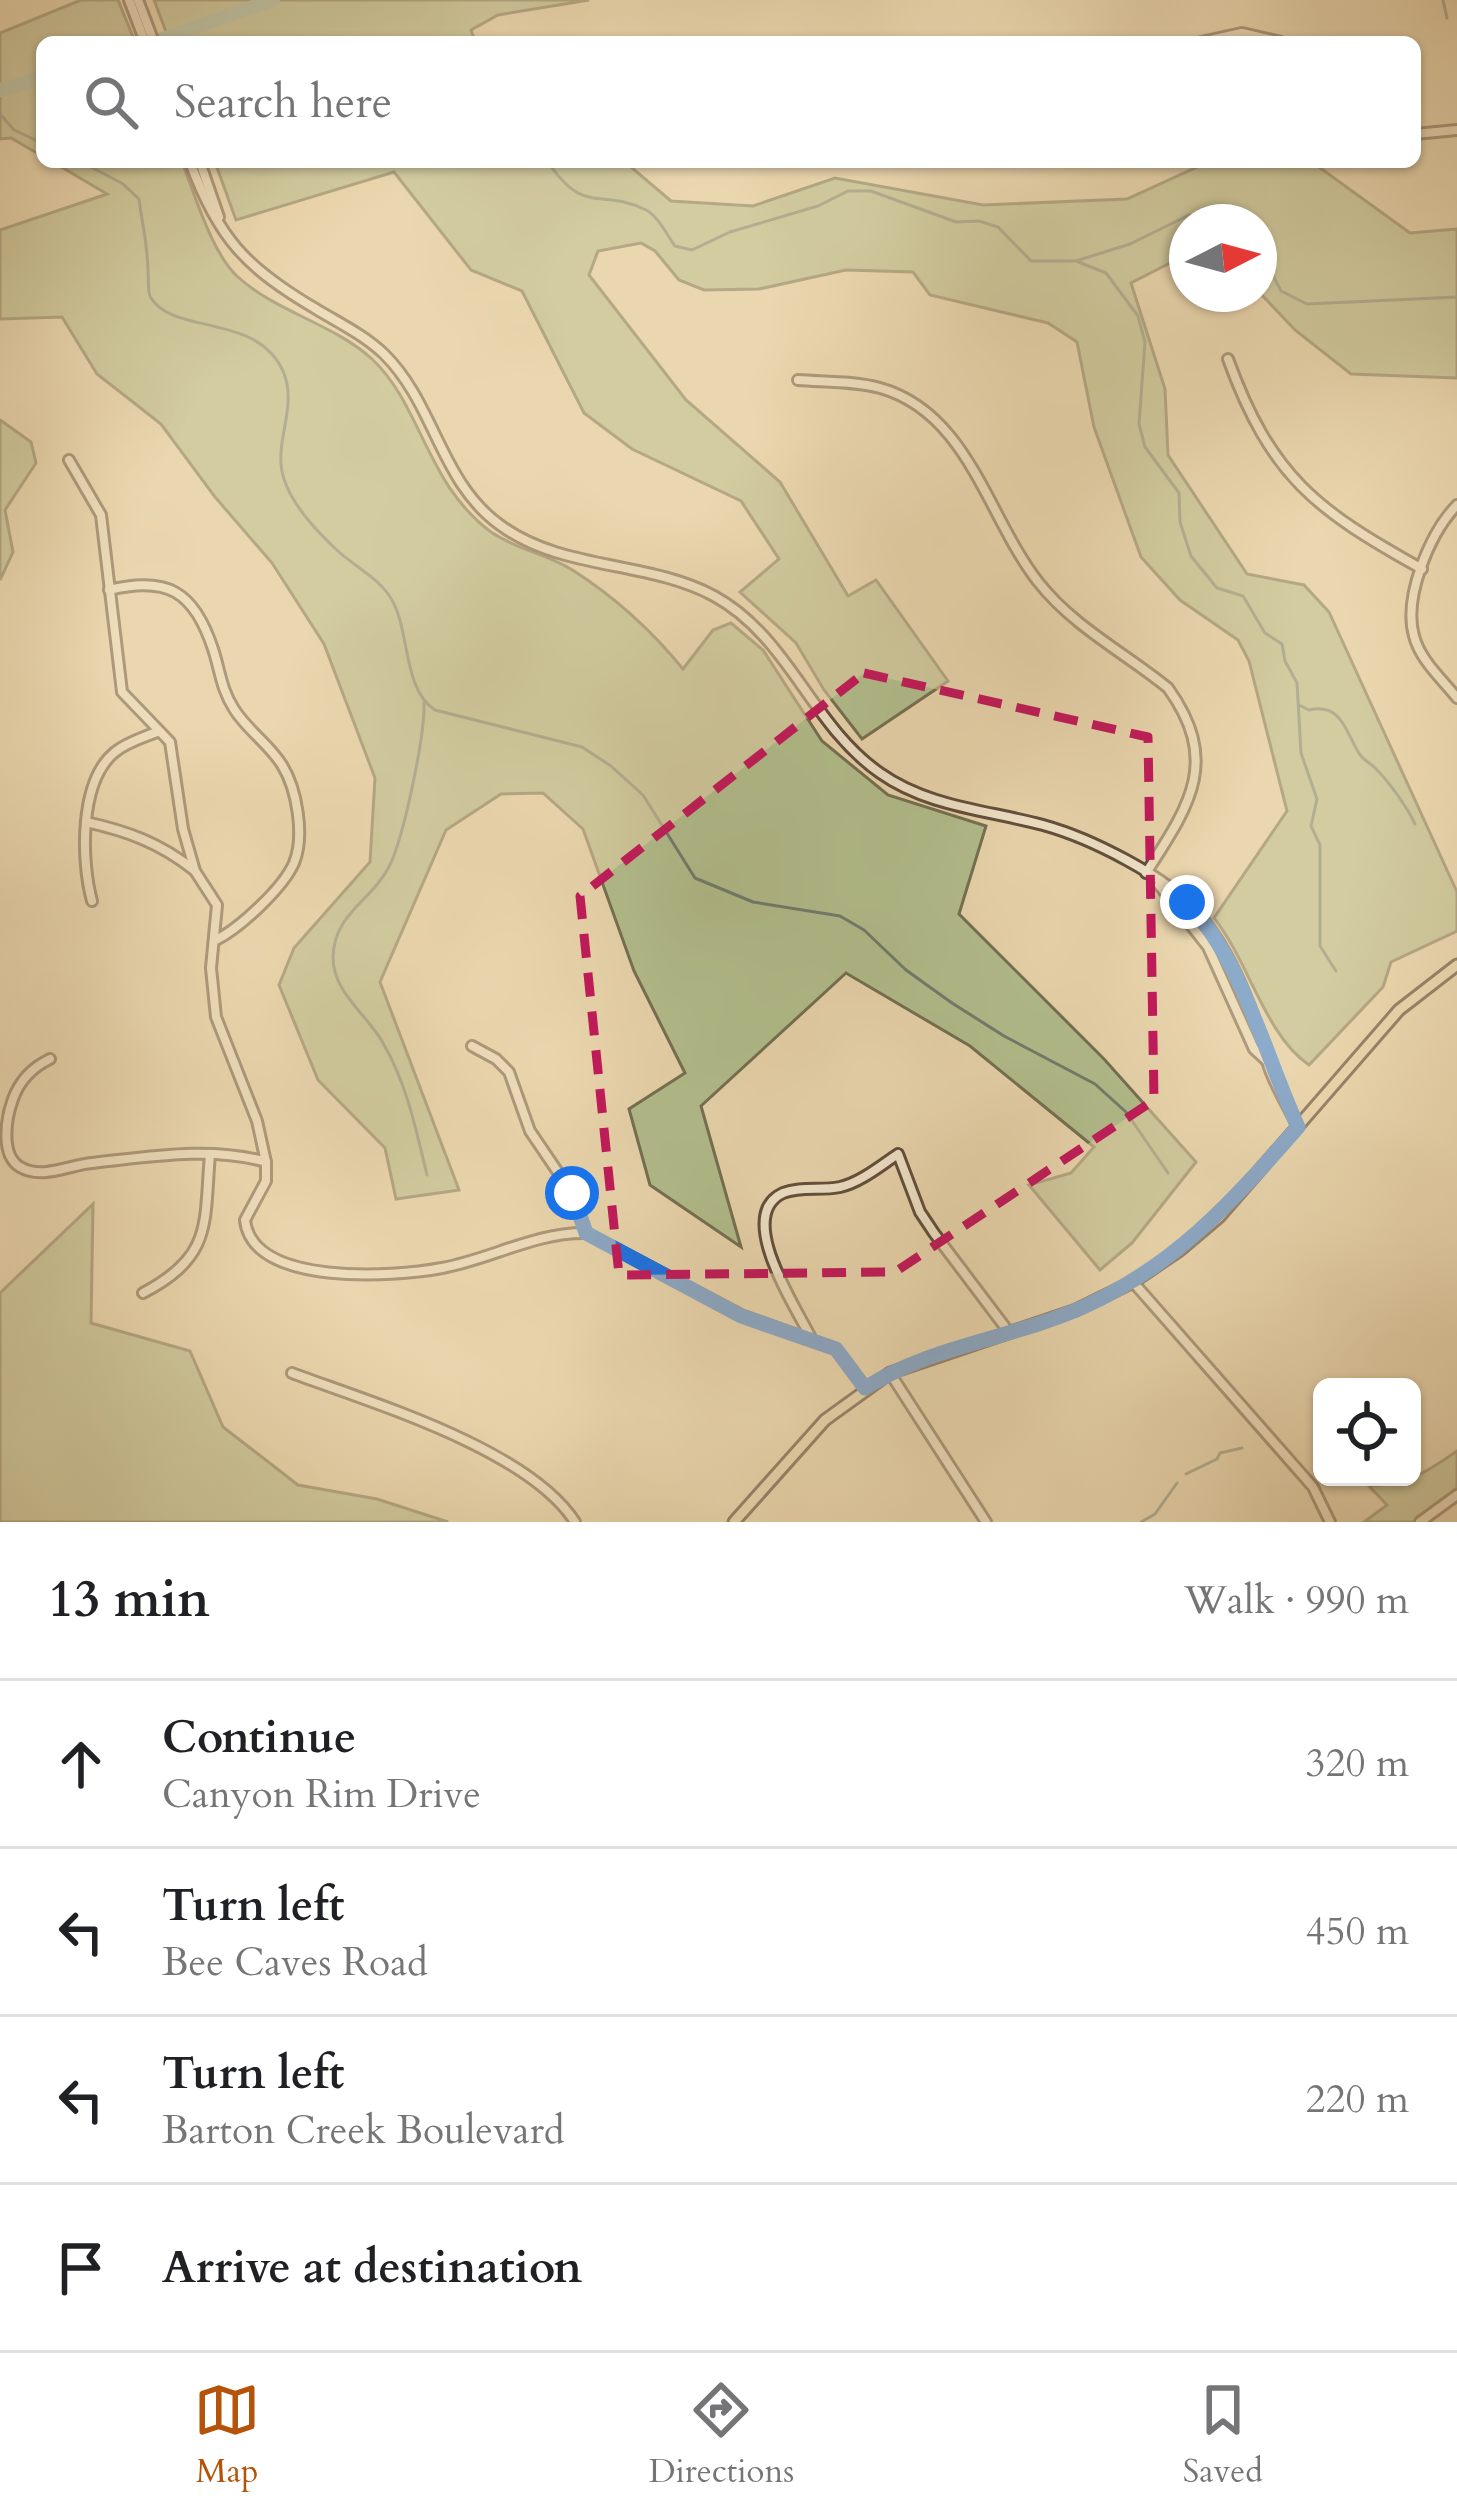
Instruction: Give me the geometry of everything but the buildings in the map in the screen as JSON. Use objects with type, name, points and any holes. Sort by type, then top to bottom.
[{"type":"main road","points":[[734,1522],[825,1420],[865,1388],[890,1373],[1078,1309],[1133,1282],[1219,1217],[1400,1010],[1457,965]]},
{"type":"street","points":[[133,0],[147,36]]},
{"type":"street","points":[[1421,133],[1457,130]]},
{"type":"street","points":[[193,168],[235,248],[263,277],[385,355],[413,395],[466,493],[504,529],[554,552],[678,581],[712,595],[764,634],[840,738],[890,781],[944,803],[1072,834],[1146,873],[1187,902],[1214,937],[1298,1127]]},
{"type":"street","points":[[202,168],[210,202]]},
{"type":"street","points":[[1228,359],[1250,416],[1290,477],[1330,514],[1422,569]]},
{"type":"street","points":[[798,380],[879,388],[907,399],[937,420],[966,458],[1005,532],[1042,587],[1077,622],[1168,688],[1178,702],[1196,749],[1195,784],[1182,818],[1146,873]]},
{"type":"street","points":[[68,460],[101,515],[122,692],[173,751],[183,829],[195,871]]},
{"type":"street","points":[[1457,505],[1443,522],[1422,569],[1412,608],[1413,634],[1424,658],[1457,698]]},
{"type":"street","points":[[110,590],[137,583],[164,585],[182,597],[208,637],[219,680],[235,711],[280,762],[290,782],[298,828],[295,861],[285,878],[242,922],[215,940]]},
{"type":"street","points":[[92,901],[84,860],[86,822],[106,761],[125,745],[159,731]]},
{"type":"street","points":[[86,822],[130,832],[172,853],[195,871],[218,905],[211,968],[216,1017],[256,1121],[266,1162],[266,1181],[245,1220],[246,1234],[261,1252],[323,1273],[439,1269],[564,1232],[586,1233],[741,1316],[836,1349],[865,1388]]},
{"type":"street","points":[[1156,881],[1204,943],[1254,1049],[1268,1061]]},
{"type":"street","points":[[1204,943],[1214,937]]},
{"type":"street","points":[[472,1046],[508,1072],[530,1131],[572,1193],[586,1233]]},
{"type":"street","points":[[50,1059],[35,1066],[13,1099],[6,1141],[9,1156],[18,1166],[40,1173],[90,1162],[210,1154],[236,1154],[266,1162]]},
{"type":"street","points":[[143,1293],[173,1277],[203,1239],[210,1154]]},
{"type":"street","points":[[811,1338],[770,1254],[763,1221],[766,1207],[780,1194],[857,1181],[898,1154],[920,1212],[1008,1331]]},
{"type":"street","points":[[1133,1282],[1313,1487],[1330,1522]]},
{"type":"street","points":[[292,1373],[503,1458],[563,1506],[575,1522]]},
{"type":"street","points":[[890,1373],[986,1522]]},
{"type":"street","points":[[1420,1522],[1457,1495]]},
{"type":"highlighted area","points":[[864,673],[1148,737],[1154,1100],[895,1272],[619,1275],[580,896]]},
{"type":"green space","points":[[81,0],[118,0],[133,36],[36,36],[36,153],[11,138],[0,139],[0,33]]},
{"type":"green space","points":[[154,0],[589,0],[498,15],[471,30],[473,36],[168,36]]},
{"type":"green space","points":[[63,168],[184,168],[205,223],[229,267],[270,300],[340,336],[372,359],[403,399],[452,491],[491,532],[589,581],[633,616],[683,669],[713,630],[731,623],[763,650],[822,741],[888,795],[986,826],[959,914],[1104,1059],[1196,1162],[1132,1243],[1100,1270],[1029,1185],[1071,1173],[1094,1147],[970,1046],[846,973],[701,1106],[741,1247],[650,1185],[629,1109],[685,1073],[634,971],[583,829],[543,793],[501,794],[446,830],[380,982],[459,1190],[396,1199],[385,1148],[318,1080],[279,985],[294,948],[370,862],[375,778],[324,644],[272,563],[161,424],[97,374],[62,317],[0,319],[0,230],[107,194]]},
{"type":"green space","points":[[217,168],[632,168],[671,201],[753,206],[835,178],[983,205],[1127,199],[1195,168],[1320,168],[1410,233],[1457,229],[1457,378],[1351,374],[1295,330],[1277,311],[1277,204],[1169,204],[1169,264],[1131,283],[1165,389],[1168,455],[1247,574],[1304,585],[1329,612],[1457,892],[1457,931],[1391,962],[1383,987],[1309,1065],[1281,1036],[1214,918],[1287,811],[1249,661],[1238,640],[1180,600],[1141,557],[1094,427],[1077,342],[1048,323],[930,295],[913,272],[846,270],[759,289],[704,290],[679,280],[655,251],[641,243],[598,251],[589,275],[686,400],[780,482],[848,596],[876,580],[948,681],[862,739],[796,643],[740,592],[779,559],[741,501],[632,449],[584,413],[522,291],[471,270],[394,172],[236,220]]},
{"type":"green space","points":[[0,420],[31,442],[36,463],[5,510],[13,552],[0,580]]},
{"type":"green space","points":[[93,1204],[91,1323],[190,1351],[223,1427],[298,1485],[377,1499],[448,1522],[0,1522],[0,1293]]},
{"type":"green space","points":[[1457,1451],[1457,1488],[1415,1522],[1364,1522],[1387,1505],[1369,1486],[1421,1486],[1421,1473]]},
{"type":"waterway","points":[[171,36],[273,0]]},
{"type":"waterway","points":[[1443,0],[1447,18]]},
{"type":"waterway","points":[[0,90],[36,80]]},
{"type":"waterway","points":[[0,114],[14,130],[36,140]]},
{"type":"waterway","points":[[93,168],[139,199],[151,298],[178,317],[255,340],[283,371],[288,398],[281,466],[288,489],[323,537],[388,594],[398,615],[412,675],[425,701],[435,710],[582,747],[643,795],[695,878],[753,902],[840,916],[864,930],[906,970],[952,1003],[1095,1084],[1126,1112],[1168,1173]]},
{"type":"waterway","points":[[553,168],[583,195],[646,210],[675,246],[692,250],[848,191],[871,191],[956,222],[979,221],[998,227],[1031,261],[1076,261],[1130,244],[1169,225]]},
{"type":"waterway","points":[[1076,261],[1106,273],[1138,316],[1145,342],[1139,424],[1145,447],[1179,493],[1180,522],[1191,556],[1217,588],[1243,596],[1265,633],[1282,644],[1297,683],[1301,753],[1317,799],[1311,826],[1320,845],[1320,946],[1336,971]]},
{"type":"waterway","points":[[1277,283],[1281,291],[1307,304],[1457,297]]},
{"type":"waterway","points":[[424,703],[417,761],[396,851],[382,877],[340,929],[333,957],[339,982],[376,1032],[398,1075],[427,1175]]},
{"type":"waterway","points":[[1299,705],[1337,716],[1361,756],[1387,781],[1415,824]]},
{"type":"waterway","points":[[1186,1474],[1220,1453],[1242,1448]]},
{"type":"waterway","points":[[1141,1522],[1155,1514],[1177,1483]]},
{"type":"route","points":[[572,1193],[586,1233],[741,1316],[836,1349],[865,1388],[930,1357],[1078,1309],[1133,1282],[1180,1250],[1219,1217],[1298,1127],[1231,968],[1207,925],[1187,902]]}]
